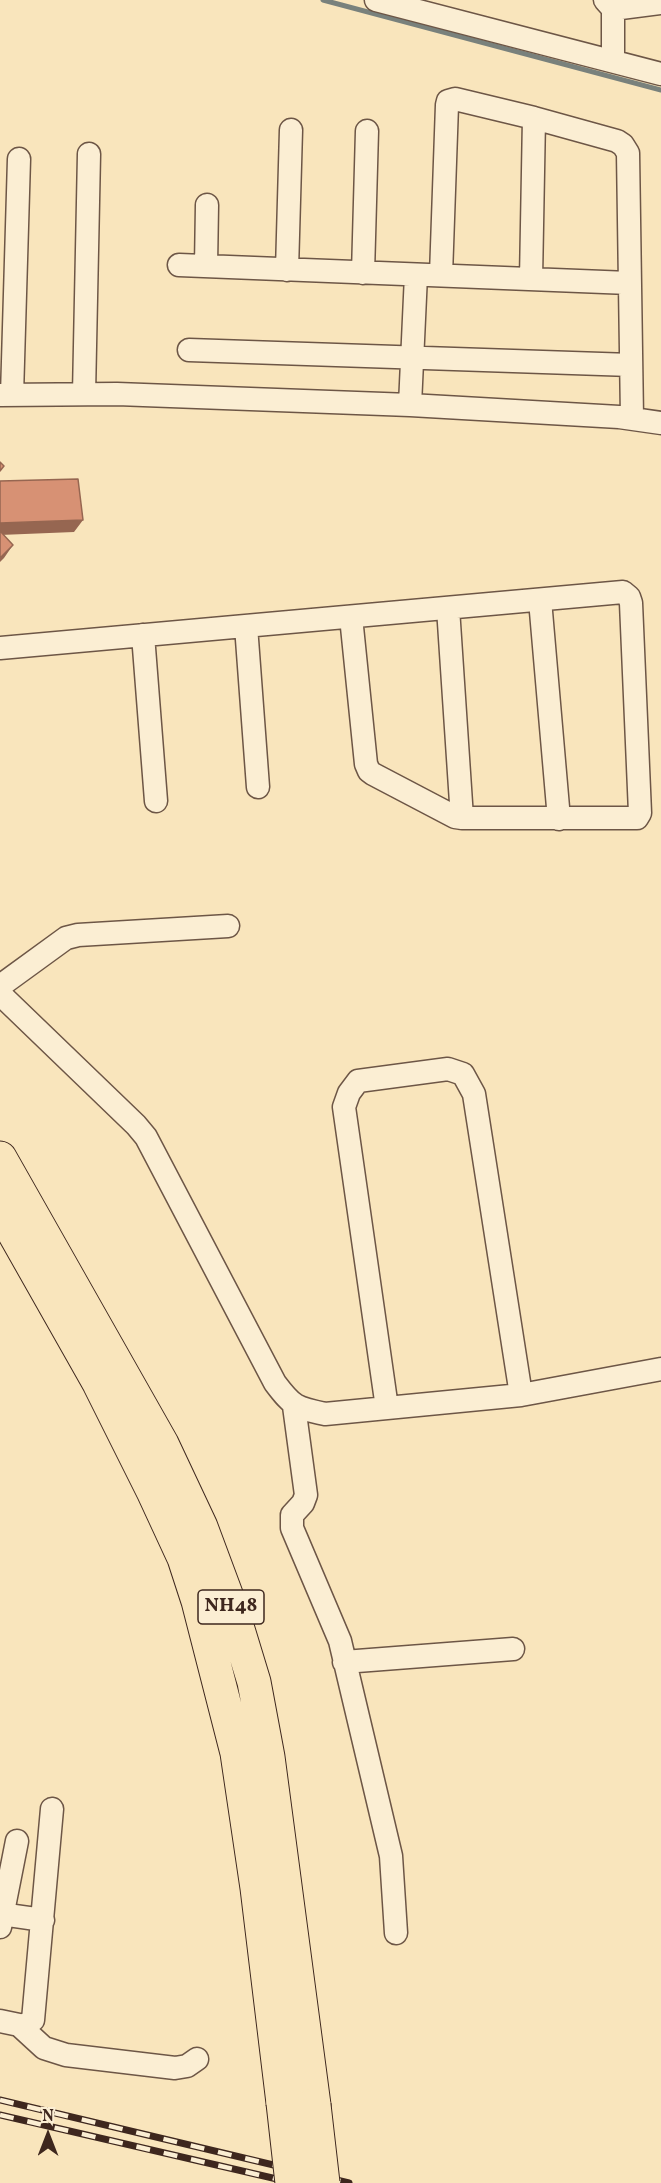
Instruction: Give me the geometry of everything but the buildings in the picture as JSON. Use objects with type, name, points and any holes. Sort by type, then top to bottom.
[{"type":"highway","name":"NH48","points":[[0,1158],[7,1209],[162,1444],[201,1527],[233,1613],[254,1682],[268,1757],[299,2104],[292,2183]]},
{"type":"highway","name":"NH48","points":[[299,2104],[323,2183]]},
{"type":"street","points":[[376,0],[661,74]]},
{"type":"street","points":[[613,61],[609,5],[661,3]]},
{"type":"street","points":[[441,275],[448,101],[455,99],[617,141],[628,153],[628,283],[632,418]]},
{"type":"street","points":[[531,279],[534,118]]},
{"type":"street","points":[[287,270],[291,130]]},
{"type":"street","points":[[363,273],[367,131]]},
{"type":"street","points":[[84,394],[89,154]]},
{"type":"street","points":[[19,159],[6,395],[84,394],[410,405],[632,418],[661,423]]},
{"type":"street","points":[[206,266],[207,205]]},
{"type":"street","points":[[179,265],[628,283]]},
{"type":"street","points":[[410,405],[416,275]]},
{"type":"street","points":[[189,351],[631,365]]},
{"type":"street","points":[[0,648],[623,592],[629,597],[631,603],[639,816],[635,820],[455,817],[369,771],[366,764],[351,617]]},
{"type":"street","points":[[540,600],[559,819]]},
{"type":"street","points":[[448,608],[462,818]]},
{"type":"street","points":[[246,626],[258,787]]},
{"type":"street","points":[[143,635],[156,801]]},
{"type":"street","points":[[0,986],[66,938],[78,935],[228,926]]},
{"type":"street","points":[[0,994],[146,1137],[275,1383],[294,1406],[306,1495],[303,1503],[292,1515],[292,1528],[335,1628],[344,1662],[391,1856],[396,1933]]},
{"type":"street","points":[[387,1408],[344,1107],[349,1093],[358,1081],[448,1069],[463,1074],[474,1094],[521,1395]]},
{"type":"street","points":[[0,1137],[7,1209]]},
{"type":"street","points":[[294,1406],[325,1414],[521,1395],[661,1369]]},
{"type":"street","points":[[344,1662],[513,1649]]},
{"type":"street","points":[[10,2023],[28,2025],[33,2020],[52,1809]]},
{"type":"street","points":[[17,1841],[1,1918],[43,1920]]},
{"type":"street","points":[[10,2023],[44,2048],[66,2055],[175,2068],[187,2066],[197,2060]]},
{"type":"waterway","points":[[323,0],[661,90]]},
{"type":"railway","points":[[0,2100],[349,2183]]},
{"type":"railway","points":[[0,2115],[294,2183]]}]
